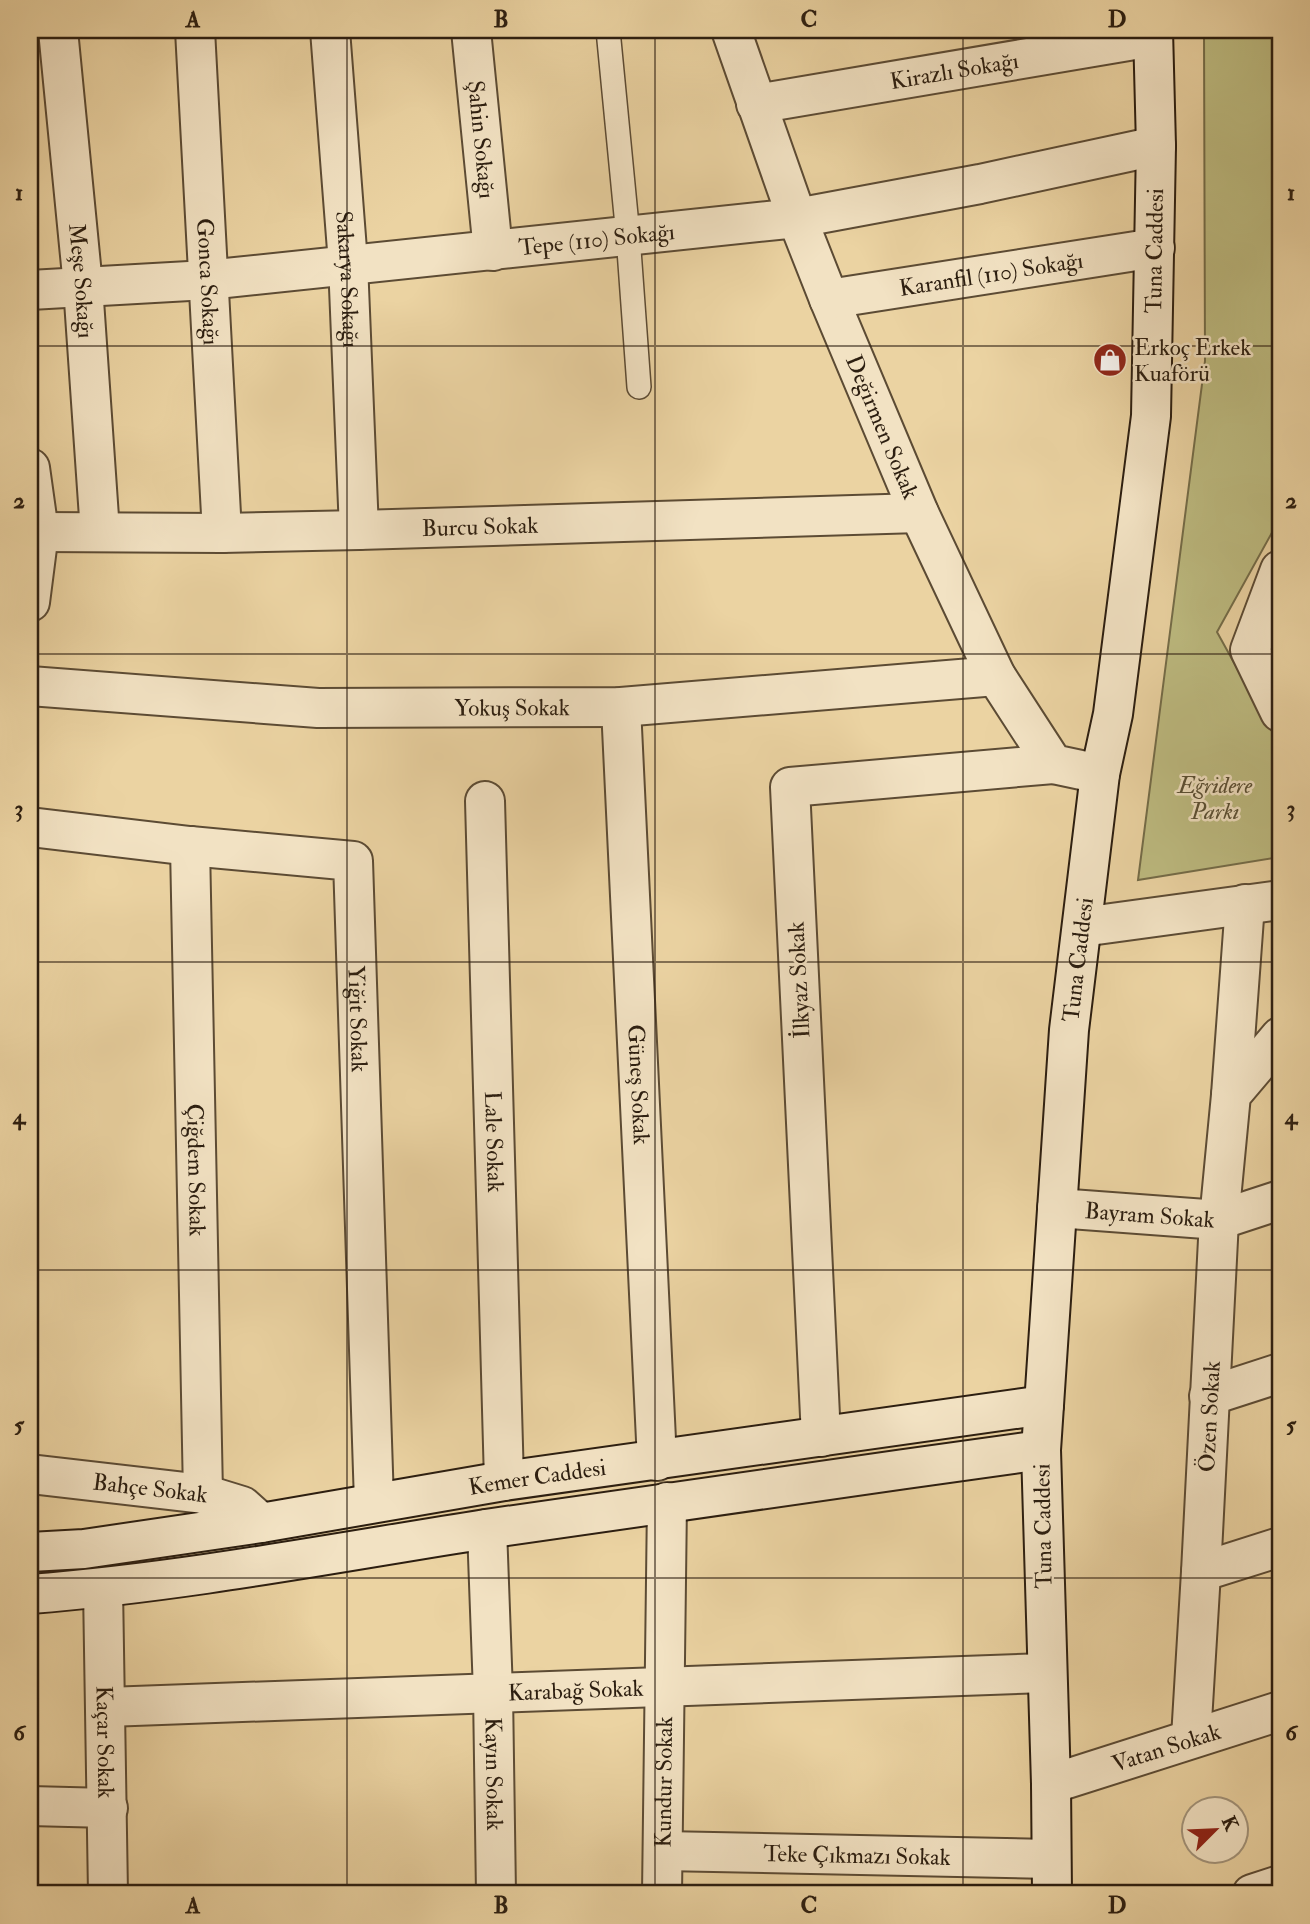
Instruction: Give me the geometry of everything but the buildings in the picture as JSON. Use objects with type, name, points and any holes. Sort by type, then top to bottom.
[{"type":"street","name":"Meşe Sokağı","points":[[58,30],[83,286],[100,532]]},
{"type":"street","name":"Gonca Sokağı","points":[[195,30],[222,533]]},
{"type":"street","name":"Sakarya Sokağı","points":[[330,30],[348,263],[359,530]]},
{"type":"street","name":"Şahin Sokağı","points":[[471,30],[494,251]]},
{"type":"street","name":"Değirmen Sokak","points":[[731,30],[797,218],[919,513],[996,676],[1053,765]]},
{"type":"street","name":"Kirazlı Sokağı","points":[[756,104],[1152,34]]},
{"type":"street","name":"Tuna Caddesi","points":[[1051,1877],[1051,1784],[1041,1450],[1069,1030],[1100,774],[1113,713],[1151,416],[1156,146],[1152,34]]},
{"type":"street","name":"Tepe (110) Sokağı","points":[[30,290],[207,280],[348,263],[494,251],[797,218],[980,184],[1156,146]]},
{"type":"street","name":"Karanfil (110) Sokağı","points":[[829,299],[1155,248]]},
{"type":"street","points":[[30,468],[39,532],[30,602]]},
{"type":"street","name":"Burcu Sokak","points":[[39,532],[222,533],[919,513]]},
{"type":"street","points":[[1280,570],[1250,650],[1280,712]]},
{"type":"street","name":"Yokuş Sokak","points":[[30,686],[318,708],[621,707],[996,676]]},
{"type":"street","name":"Güneş Sokak","points":[[621,707],[657,1461]]},
{"type":"street","points":[[1053,765],[1100,774]]},
{"type":"street","name":"İlkyaz Sokak","points":[[821,1437],[790,787],[1053,765]]},
{"type":"street","name":"Lale Sokak","points":[[485,801],[504,1481]]},
{"type":"street","name":"Yiğit Sokak","points":[[30,827],[190,846],[353,861],[374,1502]]},
{"type":"street","name":"Çiğdem Sokak","points":[[190,846],[203,1494]]},
{"type":"street","points":[[1082,927],[1263,902]]},
{"type":"street","name":"Özen Sokak","points":[[1191,1738],[1219,1220],[1231,1095],[1263,902]]},
{"type":"street","points":[[1231,1095],[1280,1037]]},
{"type":"street","name":"Bayram Sokak","points":[[1057,1208],[1219,1220],[1280,1200]]},
{"type":"street","points":[[1209,1396],[1280,1373]]},
{"type":"street","name":"Kemer Caddesi","points":[[30,1552],[84,1549],[261,1523],[504,1481],[1044,1405]]},
{"type":"street","name":"Kemer Caddesi","points":[[30,1594],[103,1588],[487,1529],[1041,1450]]},
{"type":"street","name":"Bahçe Sokak","points":[[30,1475],[203,1494],[242,1506],[261,1523]]},
{"type":"street","name":"Kundur Sokak","points":[[662,1894],[667,1503]]},
{"type":"street","name":"Kayın Sokak","points":[[487,1529],[496,1894]]},
{"type":"street","points":[[1202,1572],[1280,1547]]},
{"type":"street","name":"Kaçar Sokak","points":[[103,1588],[108,1894]]},
{"type":"street","name":"Karabağ Sokak","points":[[107,1707],[1046,1673]]},
{"type":"street","name":"Vatan Sokak","points":[[1051,1784],[1280,1710]]},
{"type":"street","points":[[30,1806],[107,1808]]},
{"type":"street","name":"Teke Çıkmazı Sokak","points":[[663,1851],[1051,1877]]},
{"type":"street","points":[[1252,1894],[1280,1885]]},
{"type":"lane","points":[[608,30],[628,236],[639,387]]},
{"type":"green space","name":"Eğridere Parkı","points":[[1204,30],[1280,30],[1280,518],[1217,632],[1280,746],[1280,857],[1138,880],[1205,361]]},
{"type":"place","name":"Erkoç Erkek Kuaförü","points":[[1110,360]]}]
